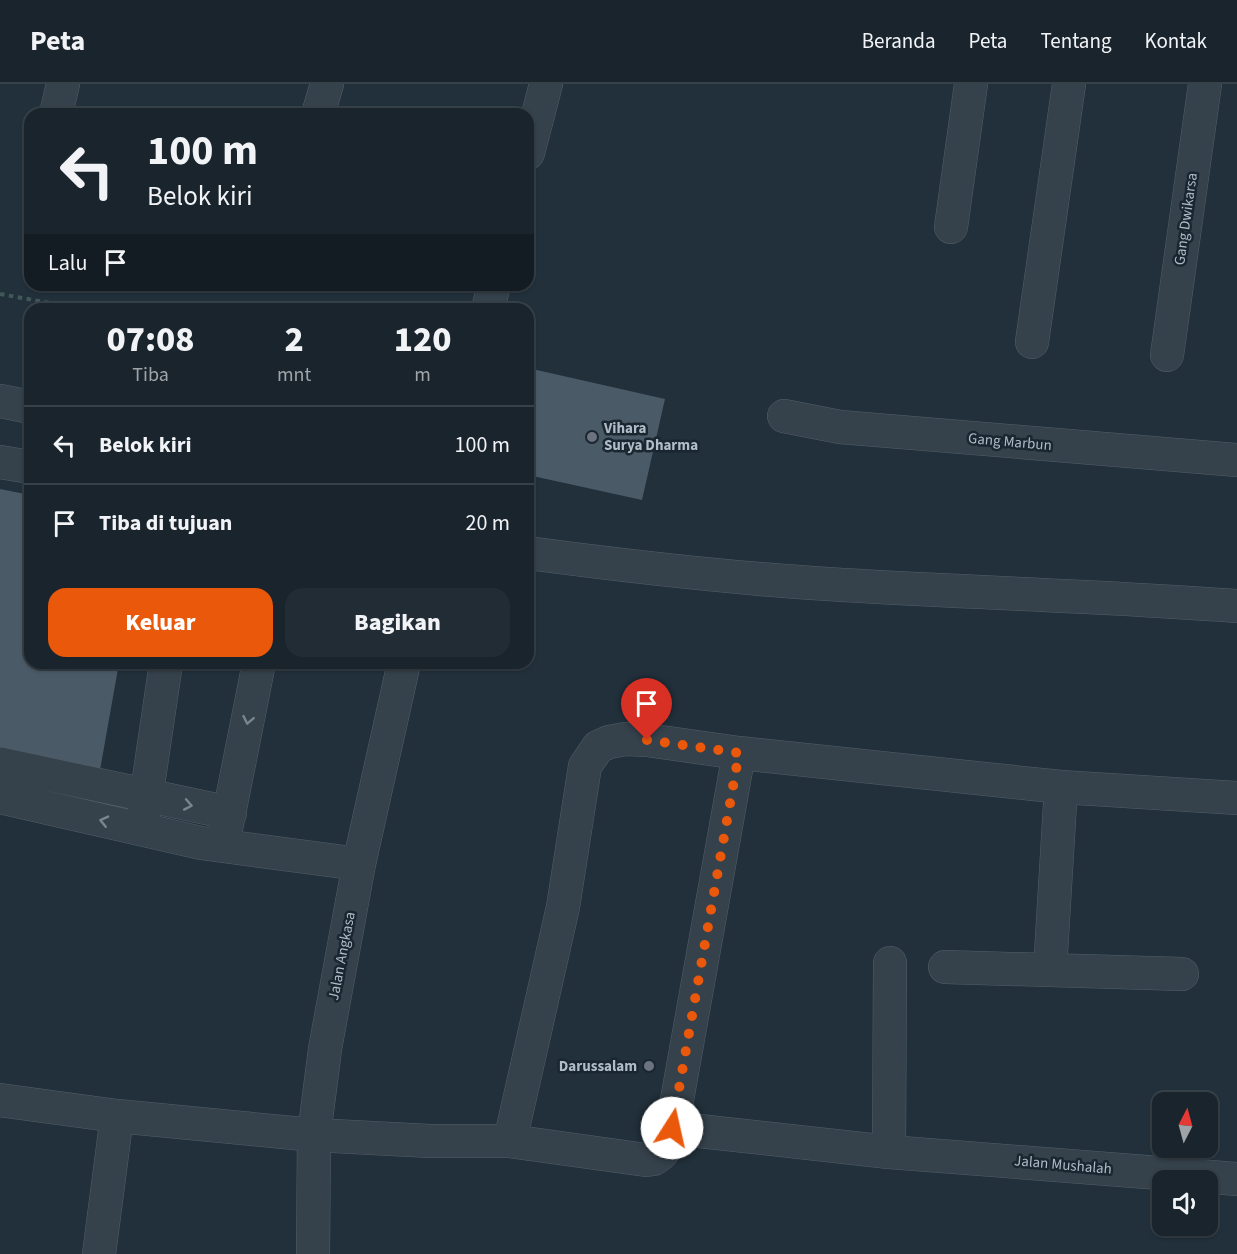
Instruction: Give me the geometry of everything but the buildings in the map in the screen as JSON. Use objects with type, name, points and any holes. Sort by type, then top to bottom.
[{"type":"street","points":[[57,108],[63,84]]},
{"type":"street","points":[[320,108],[327,84]]},
{"type":"street","points":[[534,130],[546,84]]},
{"type":"street","points":[[951,227],[971,84]]},
{"type":"street","points":[[1032,342],[1069,84]]},
{"type":"street","name":"Gang Dwikarsa","points":[[1167,355],[1205,84]]},
{"type":"street","points":[[0,401],[24,406]]},
{"type":"street","name":"Gang Marbun","points":[[784,416],[840,428],[1237,460]]},
{"type":"street","points":[[0,462],[24,466]]},
{"type":"street","points":[[534,555],[676,572],[844,585],[1237,606]]},
{"type":"street","points":[[141,830],[165,669]]},
{"type":"street","points":[[223,848],[258,669]]},
{"type":"street","name":"Jalan Angkasa","points":[[313,1254],[314,1135],[325,1049],[359,864],[403,669]]},
{"type":"street","points":[[510,1142],[559,930],[585,766],[598,747],[609,742],[627,739],[674,742],[739,753],[1061,787],[1237,798]]},
{"type":"street","points":[[0,1100],[117,1116],[314,1135],[430,1141],[510,1142],[646,1160],[654,1159],[662,1153],[672,1128],[739,753]]},
{"type":"street","points":[[0,764],[230,813]]},
{"type":"street","points":[[1050,970],[1061,787]]},
{"type":"street","points":[[0,797],[223,848],[359,864]]},
{"type":"street","points":[[889,1152],[890,963]]},
{"type":"street","points":[[945,967],[1182,974]]},
{"type":"street","points":[[99,1254],[117,1116]]},
{"type":"street","name":"Jalan Mushalah","points":[[672,1128],[889,1152],[1237,1179]]},
{"type":"path","points":[[0,294],[50,303]]},
{"type":"place","name":"Vihara Surya Dharma","points":[[592,437]]},
{"type":"place","name":"Darussalam","points":[[649,1066]]},
{"type":"route","points":[[647,740],[739,753],[672,1128]]}]
